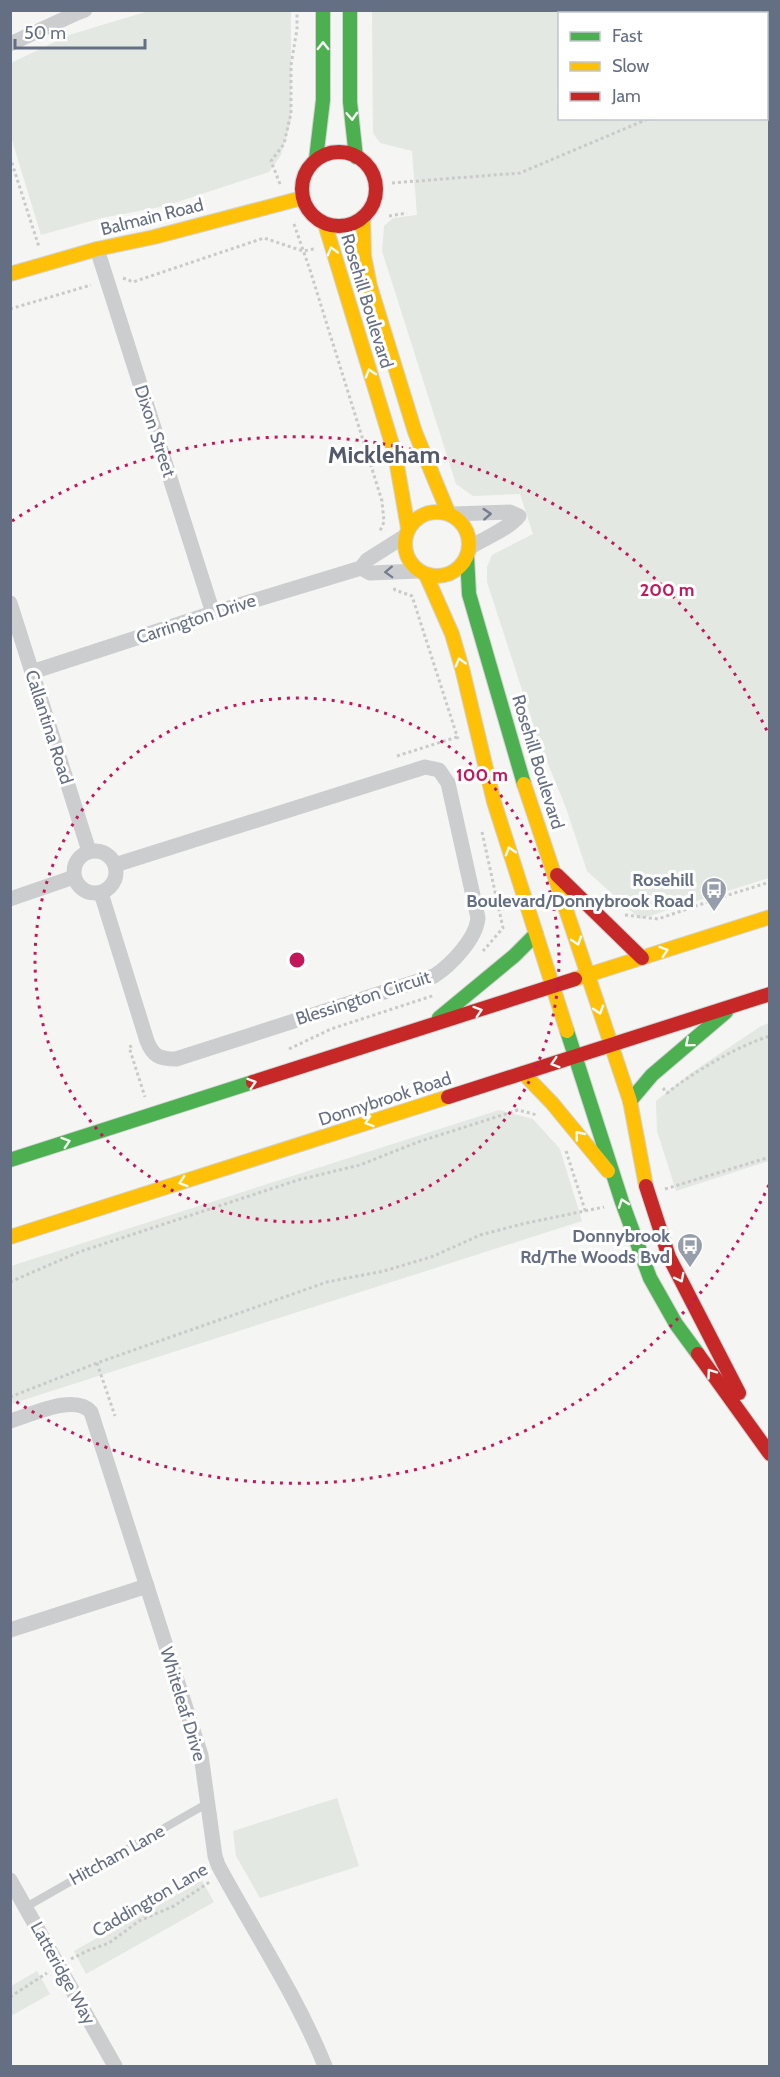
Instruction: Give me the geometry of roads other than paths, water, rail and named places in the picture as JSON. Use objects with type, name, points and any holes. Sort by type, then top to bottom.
[{"type":"street","points":[[10,44],[85,10]]},
{"type":"street","points":[[316,159],[323,100],[323,10]]},
{"type":"street","points":[[350,10],[352,136],[356,157]]},
{"type":"street","points":[[332,154],[345,154],[356,157],[366,164],[372,173],[376,198],[370,210],[363,217],[337,226],[324,224],[311,215],[302,198],[302,182],[307,169],[316,159],[332,154]]},
{"type":"street","name":"Balmain Road","points":[[10,274],[97,249],[154,237],[302,198]]},
{"type":"street","name":"Rosehill Boulevard","points":[[363,217],[364,256],[370,286],[415,432],[435,484],[451,513]]},
{"type":"street","name":"Rosehill Boulevard","points":[[324,224],[395,454],[407,532]]},
{"type":"street","name":"Dixon Street","points":[[97,249],[213,613]]},
{"type":"street","points":[[422,573],[451,572],[468,552],[489,535],[513,524],[519,516],[510,512],[429,513],[419,517],[407,532],[406,552],[422,573],[443,613],[459,657],[494,802],[622,1202],[650,1278],[676,1324],[770,1454]]},
{"type":"street","points":[[451,513],[464,528],[468,538],[468,552]]},
{"type":"street","name":"Carrington Drive","points":[[32,672],[361,568],[367,560],[383,551],[407,532]]},
{"type":"street","name":"Rosehill Boulevard","points":[[468,552],[469,594],[479,631],[525,786],[630,1101],[642,1172],[669,1257],[770,1454]]},
{"type":"street","name":"Carrington Drive","points":[[361,568],[370,573],[422,573]]},
{"type":"street","name":"Callantina Road","points":[[10,603],[89,851]]},
{"type":"street","name":"Blessington Circuit","points":[[101,893],[147,1041],[157,1058],[176,1059],[434,976],[447,966],[473,936],[478,918],[452,796],[442,774],[439,770],[432,768],[425,767],[116,865]]},
{"type":"street","points":[[89,851],[106,854],[116,865],[116,877],[113,884],[101,893],[87,892],[81,888],[74,877],[76,862],[89,851]]},
{"type":"street","points":[[554,872],[642,958]]},
{"type":"street","points":[[10,899],[74,877]]},
{"type":"street","points":[[10,1160],[770,917]]},
{"type":"street","points":[[429,1026],[514,956],[536,934]]},
{"type":"street","name":"Donnybrook Road","points":[[10,1237],[770,994]]},
{"type":"street","points":[[630,1101],[652,1075],[733,1005]]},
{"type":"street","points":[[523,1073],[552,1103],[616,1180]]},
{"type":"street","name":"Whiteleaf Drive","points":[[10,1421],[64,1404],[76,1403],[86,1406],[91,1412],[201,1755],[215,1856],[298,2007],[314,2038],[325,2067]]},
{"type":"street","points":[[10,1630],[147,1586]]},
{"type":"street","name":"Latteridge Way","points":[[11,1883],[115,2067]]},
{"type":"lane","name":"Hitcham Lane","points":[[26,1907],[208,1803]]},
{"type":"place","name":"Rosehill Boulevard/Donnybrook Road","points":[[714,913]]},
{"type":"place","name":"Donnybrook Rd/The Woods Bvd","points":[[690,1269]]},
{"type":"district","name":"Mickleham","points":[[384,454]]}]
